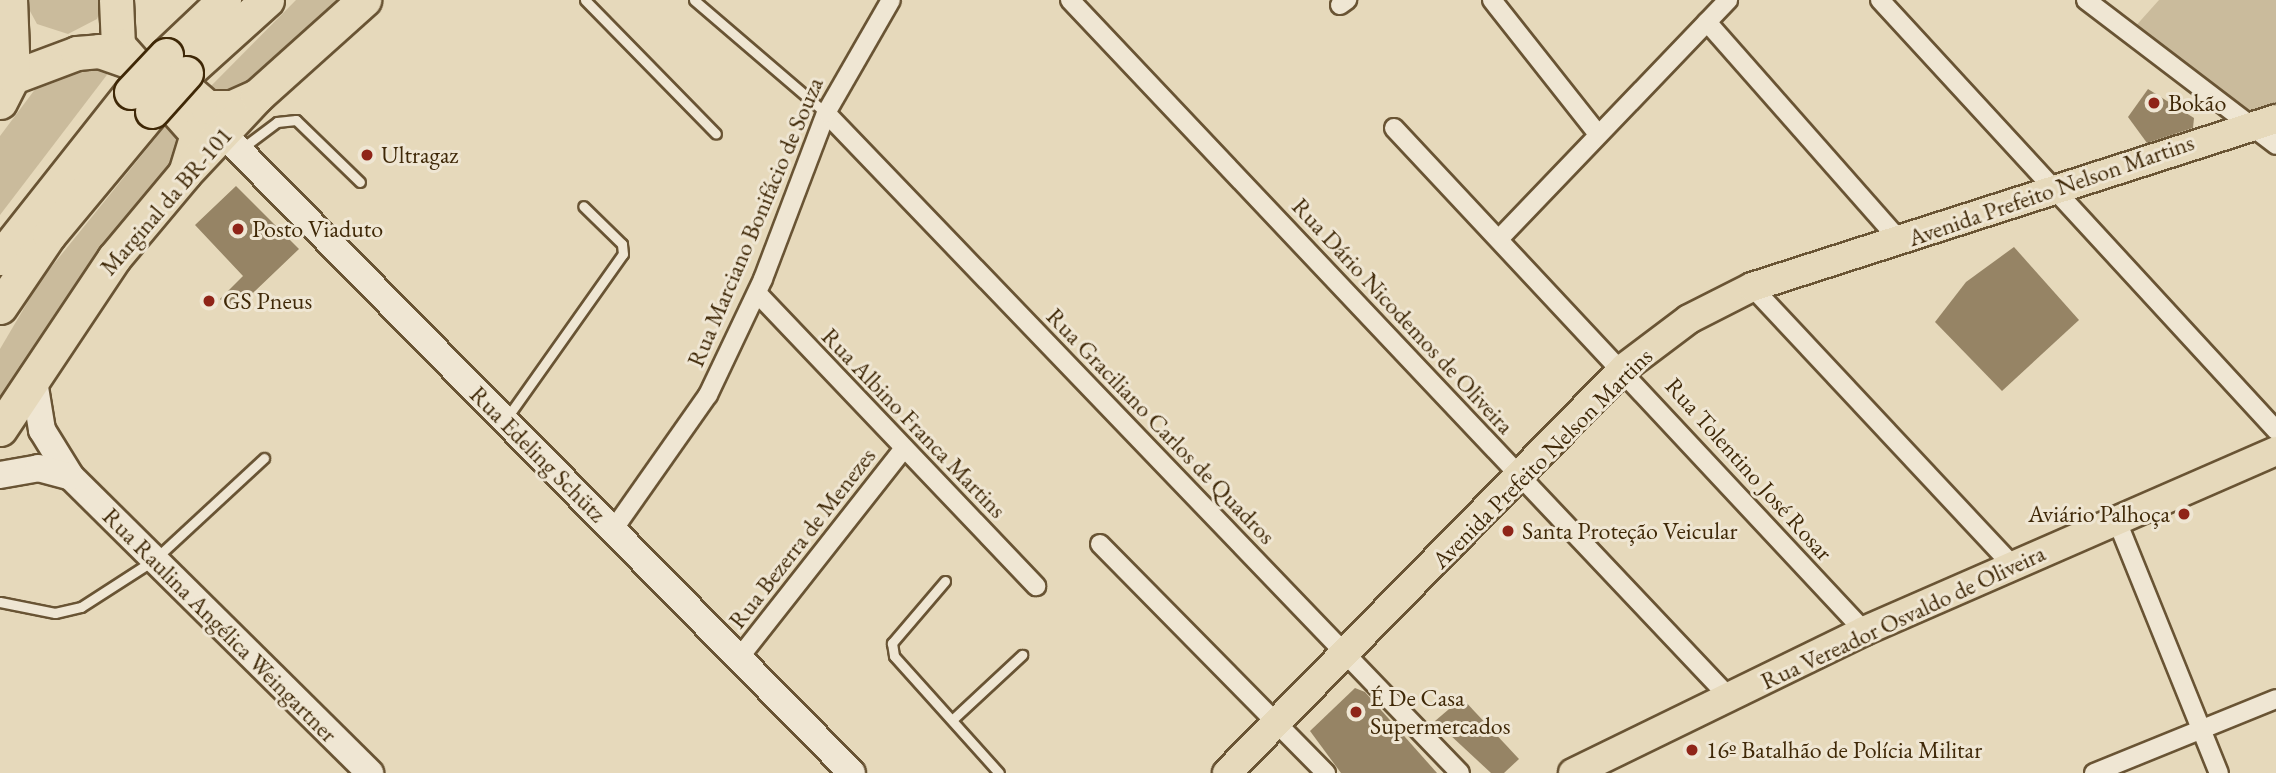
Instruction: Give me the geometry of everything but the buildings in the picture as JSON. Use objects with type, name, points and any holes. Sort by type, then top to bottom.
[{"type":"highway","points":[[10,0],[7,89],[77,53],[99,51],[138,88],[198,134],[186,173]]},
{"type":"highway","points":[[116,0],[115,37],[138,88]]},
{"type":"highway","points":[[132,0],[132,32],[195,100],[219,109],[257,96]]},
{"type":"highway","points":[[176,64],[224,0]]},
{"type":"highway","points":[[0,258],[138,88],[267,0]]},
{"type":"highway","name":"Marginal da BR-101","points":[[0,429],[33,375],[114,258],[186,173],[232,142],[257,96],[364,0]]},
{"type":"highway","points":[[0,307],[49,235],[138,88]]},
{"type":"main road","name":"Avenida Prefeito Nelson Martins","points":[[1227,773],[1349,656],[1624,369],[1689,319],[1752,287],[2262,121]]},
{"type":"main road","name":"Rua Edeling Schütz","points":[[232,142],[852,773]]},
{"type":"main road","name":"Rua Raulina Angélica Weingartner","points":[[33,375],[42,430],[71,477],[370,773]]},
{"type":"main road","name":"Rua Vereador Osvaldo de Oliveira","points":[[1591,768],[1864,631],[2276,451]]},
{"type":"main road","points":[[0,475],[38,468],[71,477]]},
{"type":"street","name":"Rua Marciano Bonifácio de Souza","points":[[613,530],[708,395],[757,293],[825,113],[891,0]]},
{"type":"street","name":"Rua Dário Nicodemos de Oliveira","points":[[1070,0],[1729,697]]},
{"type":"street","points":[[1492,0],[1598,134]]},
{"type":"street","points":[[1499,239],[1728,0]]},
{"type":"street","points":[[1880,0],[2276,430]]},
{"type":"street","points":[[2086,0],[2262,121],[2276,145]]},
{"type":"street","points":[[1707,22],[1900,241]]},
{"type":"street","name":"Rua Graciliano Carlos de Quadros","points":[[825,113],[1460,773]]},
{"type":"street","name":"Rua Tolentino José Rosar","points":[[1394,128],[1624,369],[1864,631]]},
{"type":"street","points":[[1752,287],[2012,565]]},
{"type":"street","name":"Rua Albino Franca Martins","points":[[757,293],[1036,586]]},
{"type":"street","name":"Rua Bezerra de Menezes","points":[[739,658],[904,448]]},
{"type":"street","points":[[2117,521],[2219,773]]},
{"type":"street","points":[[1100,544],[1279,722],[1326,773]]},
{"type":"street","points":[[2094,773],[2276,699]]},
{"type":"lane","points":[[585,0],[716,134]]},
{"type":"lane","points":[[694,0],[825,113]]},
{"type":"lane","points":[[232,142],[277,122],[296,120],[360,182]]},
{"type":"lane","points":[[505,421],[623,254],[622,244],[583,206]]},
{"type":"lane","points":[[0,602],[55,613],[81,607],[154,560],[264,458]]},
{"type":"lane","points":[[945,580],[892,643],[894,656],[999,773]]},
{"type":"lane","points":[[952,720],[1022,655]]},
{"type":"shaded area","points":[[24,0],[105,0],[97,19],[68,34],[37,24]]},
{"type":"shaded area","points":[[296,0],[351,0],[232,98],[208,89]]},
{"type":"shaded area","points":[[2159,0],[2276,0],[2276,113],[2250,116],[2133,29]]},
{"type":"shaded area","points":[[116,63],[0,215],[0,136],[51,68]]},
{"type":"shaded area","points":[[175,114],[194,138],[0,409],[0,349],[40,281]]},
{"type":"place","name":"Bokão","points":[[2154,103]]},
{"type":"place","name":"Ultragaz","points":[[367,155]]},
{"type":"place","name":"Posto Viaduto","points":[[238,229]]},
{"type":"place","name":"GS Pneus","points":[[209,301]]},
{"type":"place","name":"Aviário Palhoça","points":[[2184,514]]},
{"type":"place","name":"Santa Proteção Veicular","points":[[1508,531]]},
{"type":"place","name":"É De Casa Supermercados","points":[[1356,712]]},
{"type":"place","name":"16º Batalhão de Polícia Militar","points":[[1692,750]]}]
